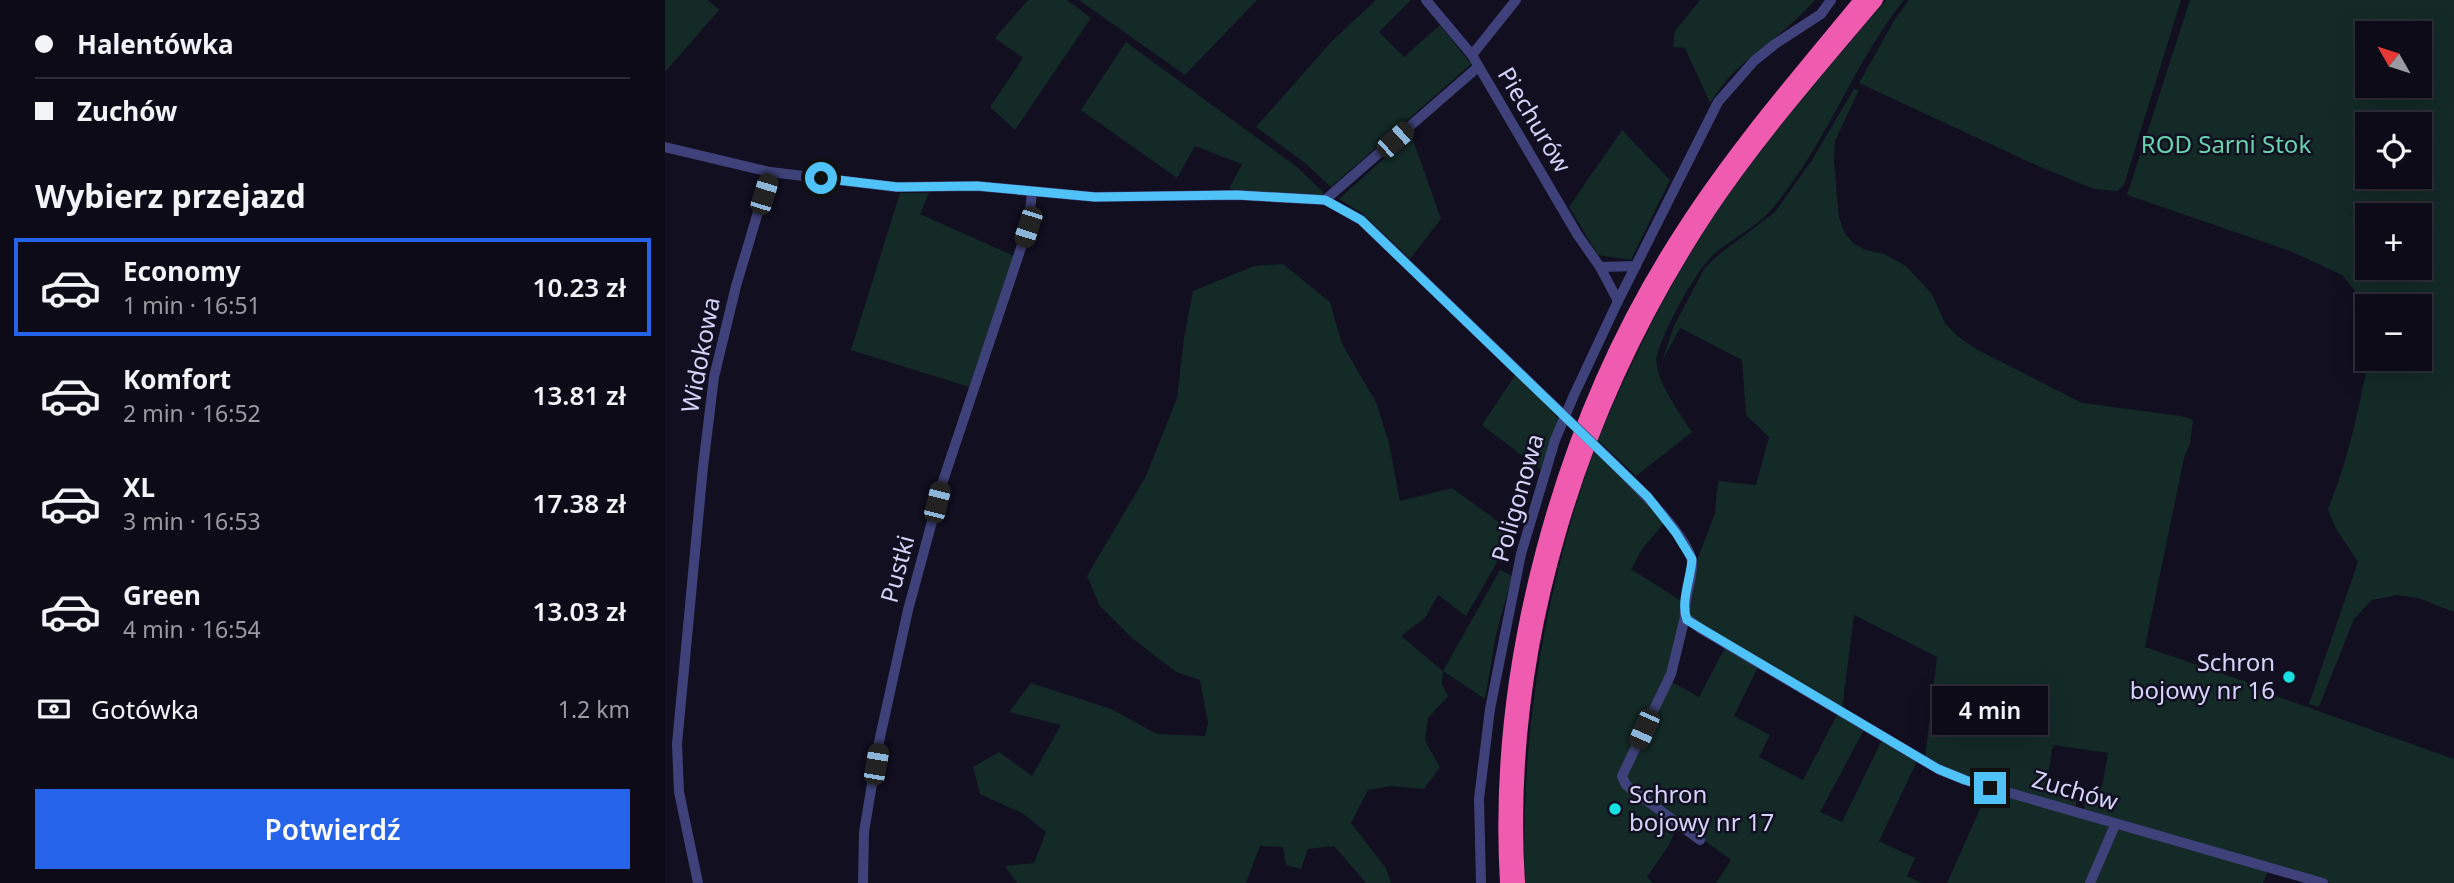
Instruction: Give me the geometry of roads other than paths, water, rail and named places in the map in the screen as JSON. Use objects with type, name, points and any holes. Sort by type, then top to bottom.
[{"type":"highway","points":[[1507,883],[1506,796],[1518,672],[1533,593],[1552,516],[1585,421],[1615,351],[1643,297],[1693,214],[1766,115],[1861,0]]},
{"type":"highway","points":[[1518,883],[1516,796],[1529,674],[1543,597],[1562,520],[1596,424],[1653,302],[1710,210],[1775,122],[1876,0]]},
{"type":"street","name":"Piechurów","points":[[1426,0],[1472,55],[1618,301]]},
{"type":"street","points":[[1472,55],[1515,0]]},
{"type":"street","name":"Poligonowa","points":[[1481,883],[1478,842],[1481,772],[1490,709],[1521,554],[1555,440],[1618,301],[1719,102],[1754,61],[1821,14],[1831,0]]},
{"type":"street","points":[[1325,200],[1478,67]]},
{"type":"street","points":[[665,147],[770,172],[897,187],[977,186],[1095,197],[1237,195],[1325,200],[1361,220],[1648,497],[1692,559],[1685,617],[1671,674],[1623,769],[1622,779],[1626,785],[1700,840]]},
{"type":"street","name":"Widokowa","points":[[698,883],[679,792],[677,744],[702,481],[714,377],[739,276],[770,172]]},
{"type":"street","name":"Pustki","points":[[863,883],[865,832],[875,767],[908,610],[943,481],[1028,227],[1032,193]]},
{"type":"street","points":[[1600,267],[1636,266]]},
{"type":"street","name":"Zuchów","points":[[1685,617],[1692,624],[1950,774],[2115,825],[2323,883]]},
{"type":"street","points":[[2089,883],[2115,825]]},
{"type":"place","name":"Schron bojowy nr 16","points":[[2289,677]]},
{"type":"place","name":"Schron bojowy nr 17","points":[[1615,809]]},
{"type":"park label","name":"ROD Sarni Stok","points":[[2226,145]]}]
